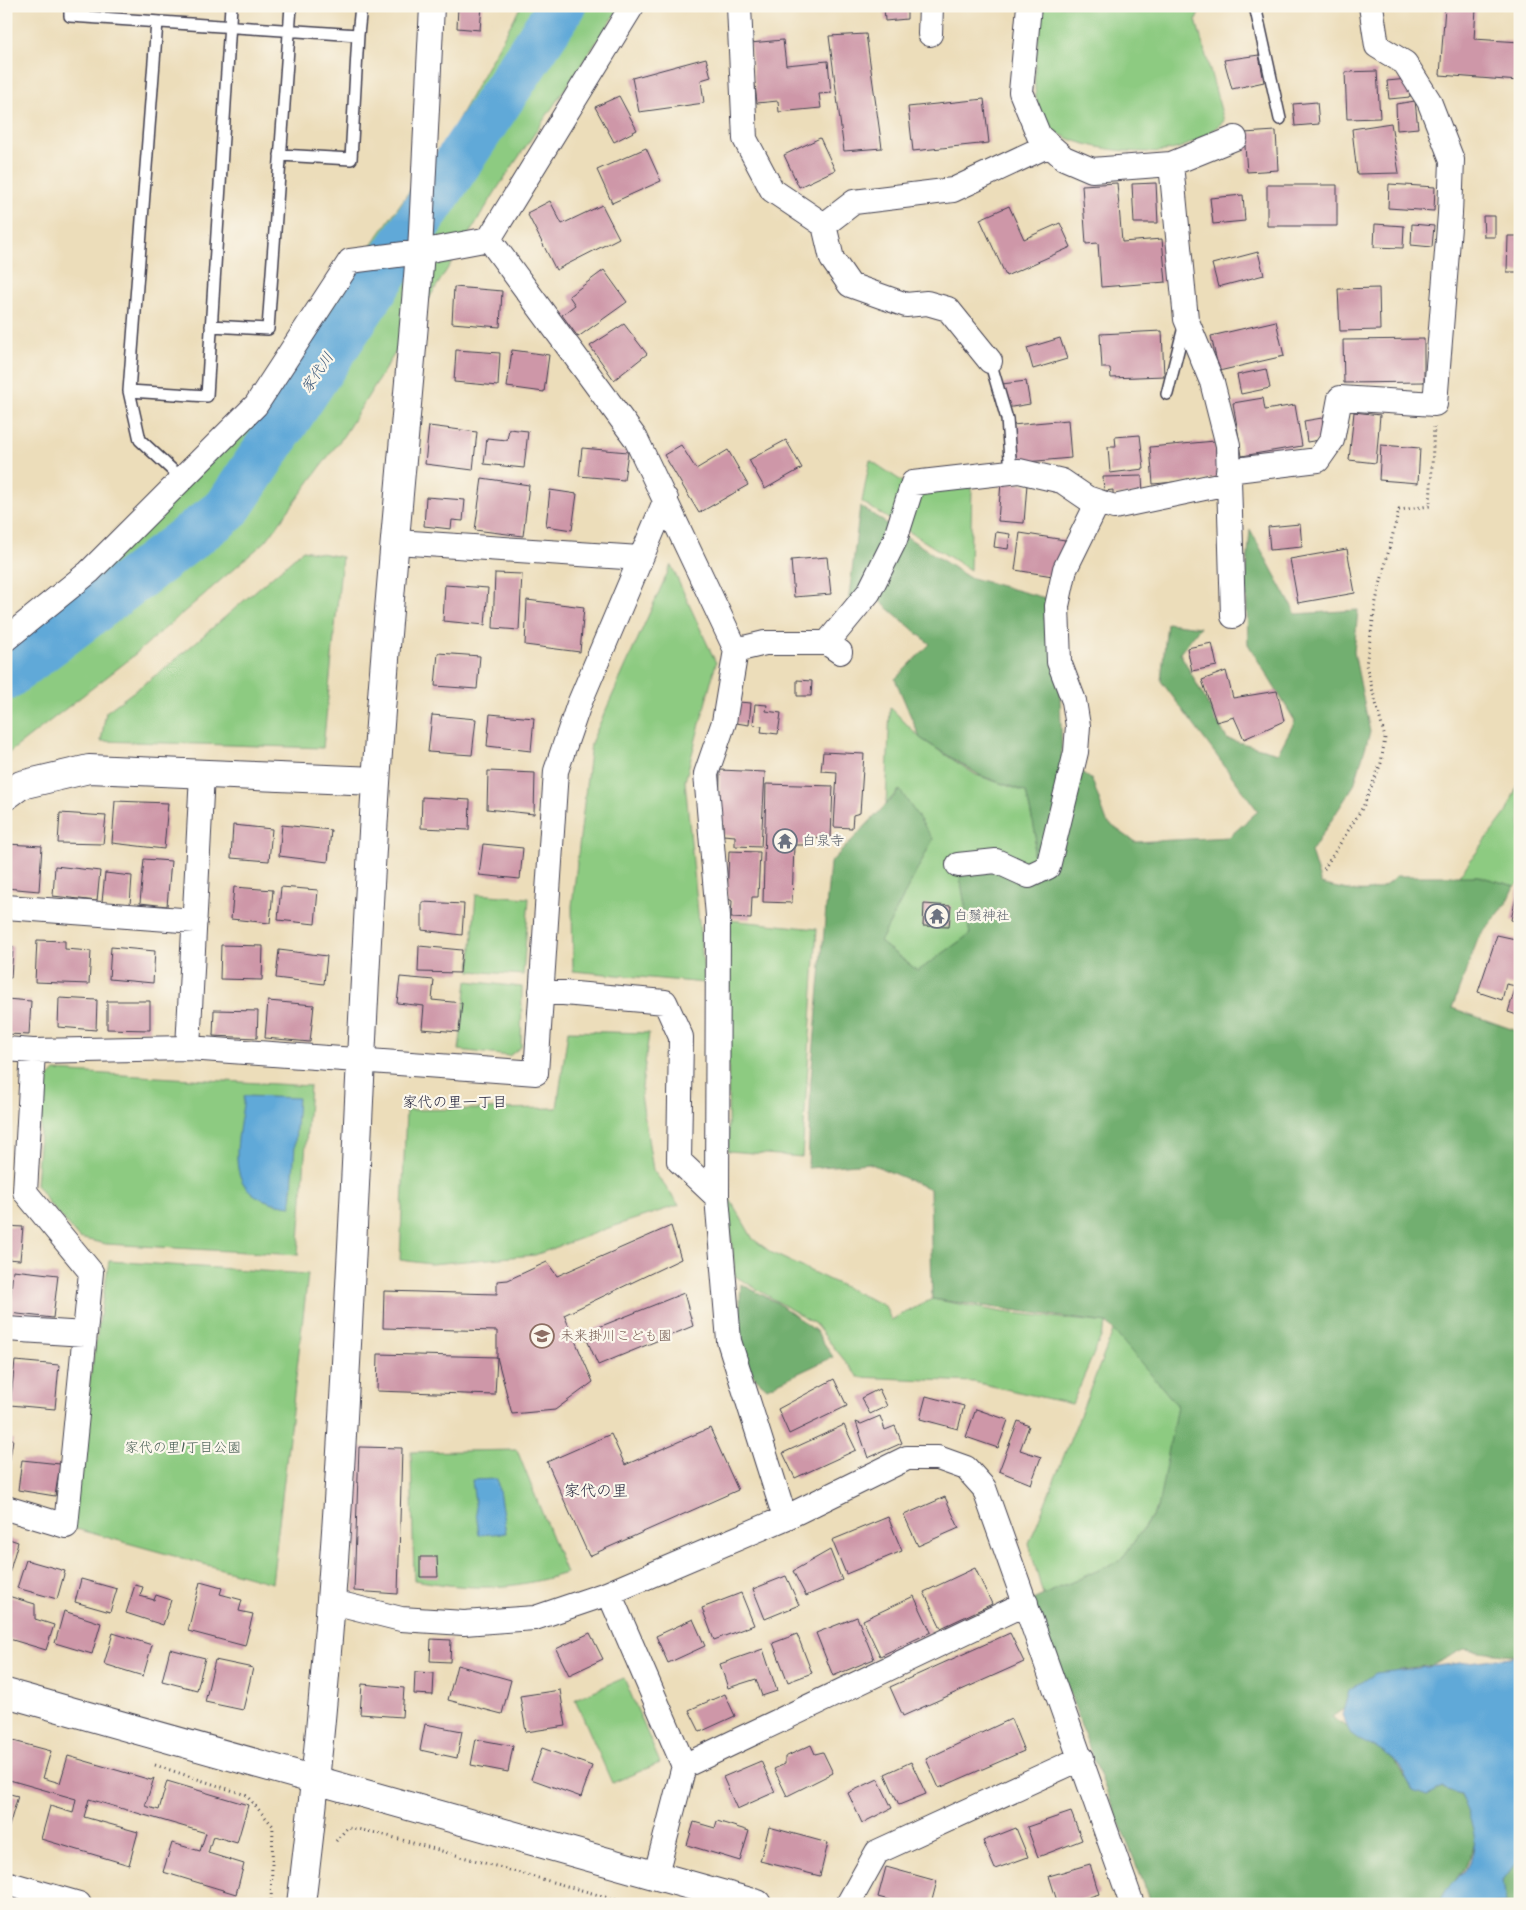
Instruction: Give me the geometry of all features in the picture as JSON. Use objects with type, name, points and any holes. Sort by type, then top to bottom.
[{"type":"street","points":[[301,1904],[317,1780],[333,1602],[376,781],[420,252],[432,6]]},
{"type":"street","points":[[6,638],[89,572],[256,405],[350,261],[420,252],[489,239],[632,6]]},
{"type":"street","points":[[739,6],[745,139],[772,190],[824,225],[832,259],[850,285],[906,305],[927,303],[948,308],[990,361]]},
{"type":"street","points":[[930,34],[931,6]]},
{"type":"street","points":[[1029,6],[1020,92],[1039,136],[1064,158],[1092,170],[1171,164],[1234,138]]},
{"type":"street","points":[[736,650],[765,643],[834,648],[869,592],[895,540],[914,483],[1019,471],[1062,481],[1087,498],[1114,507],[1228,477],[1318,460],[1332,440],[1340,398],[1435,404],[1450,214],[1452,160],[1429,100],[1405,63],[1377,46],[1371,6]]},
{"type":"street","points":[[824,225],[854,202],[953,190],[1049,145]]},
{"type":"street","points":[[1171,164],[1186,319],[1212,382],[1228,445],[1233,616]]},
{"type":"street","points":[[489,239],[636,439],[736,650],[724,722],[706,774],[718,916],[717,1197],[730,1341],[785,1518]]},
{"type":"street","points":[[6,1048],[33,1051],[188,1048],[536,1073],[556,771],[579,704],[666,499]]},
{"type":"street","points":[[958,865],[996,861],[1029,876],[1048,867],[1076,752],[1078,726],[1074,701],[1059,662],[1057,606],[1065,569],[1098,502]]},
{"type":"street","points":[[396,542],[640,558]]},
{"type":"street","points":[[6,796],[21,785],[88,769],[376,781]]},
{"type":"street","points":[[188,1048],[202,774]]},
{"type":"street","points":[[6,906],[194,921]]},
{"type":"street","points":[[541,992],[665,1002],[681,1037],[679,1161],[717,1197]]},
{"type":"street","points":[[6,1508],[66,1526],[91,1272],[16,1192],[33,1051]]},
{"type":"street","points":[[6,1329],[85,1334]]},
{"type":"street","points":[[333,1602],[401,1619],[464,1623],[536,1618],[609,1593],[785,1518],[908,1458],[938,1458],[966,1468],[984,1488],[1082,1758],[1132,1904]]},
{"type":"street","points":[[609,1593],[684,1766],[656,1874]]},
{"type":"street","points":[[684,1766],[1026,1603]]},
{"type":"street","points":[[6,1693],[656,1874],[757,1904]]},
{"type":"street","points":[[848,1904],[876,1852],[1082,1758]]},
{"type":"street","points":[[6,1883],[79,1904]]},
{"type":"lane","points":[[70,6],[70,16],[230,25],[358,35]]},
{"type":"lane","points":[[129,391],[207,396],[231,6]]},
{"type":"lane","points":[[211,326],[268,329],[291,6]]},
{"type":"lane","points":[[280,155],[351,159],[361,6]]},
{"type":"lane","points":[[1255,6],[1280,119]]},
{"type":"lane","points":[[156,22],[129,391],[140,440],[183,480]]},
{"type":"lane","points":[[1167,394],[1186,319]]},
{"type":"lane","points":[[990,361],[1007,419],[1011,472]]},
{"type":"path","points":[[1324,869],[1363,807],[1381,763],[1385,738],[1366,665],[1376,601],[1399,510],[1430,506],[1435,404]]},
{"type":"path","points":[[154,1765],[246,1795],[273,1826],[272,1904]]},
{"type":"path","points":[[332,1845],[348,1827],[381,1834],[631,1904]]},
{"type":"green space","points":[[521,6],[621,6],[499,186],[344,435],[266,541],[126,662],[6,755],[6,631],[240,432],[451,132]]},
{"type":"green space","points":[[1042,6],[1202,6],[1196,20],[1224,121],[1203,137],[1185,146],[1165,151],[1127,151],[1085,144],[1066,138],[1052,129],[1043,119],[1035,92],[1035,63]]},
{"type":"green space","points":[[870,460],[912,488],[972,486],[970,570],[862,502]]},
{"type":"green space","points":[[860,506],[968,577],[1049,599],[1044,620],[1058,634],[1062,757],[1092,780],[1107,822],[1135,842],[1229,837],[1258,811],[1161,681],[1167,623],[1200,627],[1180,653],[1227,739],[1278,753],[1295,721],[1248,644],[1246,581],[1250,529],[1296,614],[1358,610],[1354,652],[1370,732],[1354,785],[1311,852],[1321,884],[1341,889],[1370,891],[1380,888],[1396,876],[1478,876],[1515,886],[1507,903],[1478,939],[1452,1008],[1520,1032],[1520,1656],[1464,1649],[1433,1665],[1400,1669],[1332,1717],[1388,1753],[1410,1783],[1427,1796],[1442,1788],[1460,1794],[1474,1824],[1475,1842],[1473,1851],[1442,1902],[1520,1860],[1520,1904],[1152,1904],[1090,1750],[1064,1677],[1026,1603],[1121,1560],[1158,1508],[1177,1405],[1107,1323],[932,1299],[930,1189],[869,1163],[808,1168],[811,1079],[830,863],[900,790],[933,839],[880,942],[918,971],[970,934],[958,865],[1029,876],[1036,836],[1026,792],[979,775],[920,738],[895,679],[930,644],[869,592],[848,604]]},
{"type":"green space","points":[[303,550],[342,557],[323,748],[101,741],[106,712],[168,666]]},
{"type":"green space","points":[[671,565],[716,663],[685,781],[705,983],[573,971],[572,906],[591,743]]},
{"type":"green space","points":[[890,707],[920,738],[976,775],[1026,792],[1036,835],[1029,876],[958,865],[970,934],[918,971],[880,942],[933,839],[899,790],[886,804]]},
{"type":"green space","points":[[1520,779],[1520,881],[1515,886],[1478,876],[1458,877],[1506,813]]},
{"type":"green space","points":[[476,894],[529,898],[523,975],[470,971]]},
{"type":"green space","points":[[729,920],[817,929],[802,1157],[728,1151]]},
{"type":"green space","points":[[467,981],[522,987],[521,1047],[509,1056],[459,1050]]},
{"type":"green space","points":[[568,1031],[649,1033],[641,1095],[653,1170],[679,1205],[535,1255],[430,1264],[400,1260],[406,1110],[557,1108]]},
{"type":"green space","points":[[55,1071],[310,1086],[298,1255],[106,1244],[79,1238],[48,1202],[36,1184],[44,1082]]},
{"type":"green space","points":[[727,1194],[753,1239],[772,1253],[885,1306],[891,1320],[932,1299],[1002,1312],[1107,1323],[1072,1404],[974,1382],[858,1377],[815,1324],[735,1276]]},
{"type":"green space","name":"家代の里1丁目公園","points":[[109,1261],[308,1274],[272,1583],[66,1526]]},
{"type":"green space","points":[[741,1284],[776,1302],[816,1331],[833,1357],[767,1388],[753,1375],[748,1366],[742,1343],[740,1318]]},
{"type":"green space","points":[[1114,1329],[1177,1405],[1167,1494],[1121,1560],[1043,1595],[1029,1544]]},
{"type":"green space","points":[[517,1450],[566,1573],[526,1583],[491,1587],[455,1586],[414,1580],[411,1452]]},
{"type":"green space","points":[[624,1678],[660,1763],[612,1783],[575,1699]]},
{"type":"water","points":[[244,1096],[298,1098],[291,1206],[268,1201],[252,1193],[242,1182],[238,1168],[237,1152]]},
{"type":"water","points":[[497,1479],[506,1533],[479,1535],[472,1480]]},
{"type":"water","points":[[1520,1656],[1520,1857],[1503,1880],[1506,1904],[1443,1904],[1441,1902],[1445,1893],[1458,1878],[1473,1854],[1474,1835],[1472,1825],[1460,1794],[1442,1788],[1427,1796],[1413,1791],[1408,1779],[1395,1762],[1381,1750],[1351,1735],[1342,1715],[1349,1691],[1376,1673]]},
{"type":"building","points":[[458,6],[482,6],[480,30],[457,28]]},
{"type":"building","points":[[884,6],[907,6],[907,19],[885,21]]},
{"type":"building","points":[[1445,7],[1476,9],[1474,39],[1520,42],[1519,81],[1440,75]]},
{"type":"building","points":[[866,34],[882,148],[844,151],[829,36]]},
{"type":"building","points":[[783,40],[786,65],[828,61],[831,93],[819,94],[821,108],[779,112],[778,101],[757,103],[750,43]]},
{"type":"building","points":[[1259,55],[1264,82],[1232,89],[1224,60]]},
{"type":"building","points":[[706,58],[711,77],[701,80],[704,103],[639,112],[632,78]]},
{"type":"building","points":[[1377,71],[1380,118],[1347,119],[1345,72]]},
{"type":"building","points":[[1408,79],[1410,97],[1389,99],[1387,81]]},
{"type":"building","points":[[619,96],[637,130],[614,142],[595,107]]},
{"type":"building","points":[[984,99],[989,143],[913,151],[908,107]]},
{"type":"building","points":[[1415,101],[1418,128],[1397,130],[1396,104]]},
{"type":"building","points":[[1317,102],[1319,124],[1295,126],[1293,104]]},
{"type":"building","points":[[1391,123],[1399,173],[1357,174],[1352,129]]},
{"type":"building","points":[[1276,131],[1278,170],[1247,172],[1244,133]]},
{"type":"building","points":[[820,138],[835,170],[799,187],[784,155]]},
{"type":"building","points":[[646,148],[661,181],[612,203],[597,170]]},
{"type":"building","points":[[1117,183],[1122,242],[1162,239],[1166,282],[1101,287],[1098,243],[1086,244],[1082,185]]},
{"type":"building","points":[[1156,183],[1158,223],[1134,223],[1132,184]]},
{"type":"building","points":[[1389,184],[1435,187],[1434,211],[1388,208]]},
{"type":"building","points":[[1267,185],[1337,185],[1337,226],[1267,226]]},
{"type":"building","points":[[1243,195],[1245,221],[1213,224],[1210,198]]},
{"type":"building","points":[[550,201],[562,224],[602,205],[619,238],[556,270],[527,213]]},
{"type":"building","points":[[1009,206],[1024,239],[1060,223],[1071,247],[1006,276],[980,219]]},
{"type":"building","points":[[1483,216],[1495,216],[1495,237],[1484,237]]},
{"type":"building","points":[[1375,224],[1404,226],[1403,248],[1374,247]]},
{"type":"building","points":[[1412,224],[1434,226],[1432,247],[1411,245]]},
{"type":"building","points":[[1508,236],[1520,236],[1520,272],[1507,272]]},
{"type":"building","points":[[1258,252],[1264,275],[1218,287],[1212,264]]},
{"type":"building","points":[[604,270],[627,302],[578,337],[562,315],[575,305],[569,296]]},
{"type":"building","points":[[454,287],[502,291],[500,327],[452,323]]},
{"type":"building","points":[[1379,288],[1380,330],[1340,331],[1338,289]]},
{"type":"building","points":[[1276,321],[1284,356],[1219,371],[1211,336]]},
{"type":"building","points":[[624,324],[647,354],[614,380],[590,346]]},
{"type":"building","points":[[1162,331],[1164,376],[1111,378],[1110,368],[1102,368],[1100,334]]},
{"type":"building","points":[[1060,338],[1067,359],[1033,369],[1027,348]]},
{"type":"building","points":[[1424,339],[1424,382],[1344,383],[1343,340]]},
{"type":"building","points":[[456,350],[500,353],[498,386],[454,382]]},
{"type":"building","points":[[512,350],[549,355],[544,392],[507,387]]},
{"type":"building","points":[[1266,369],[1270,388],[1241,394],[1237,375]]},
{"type":"building","points":[[1026,381],[1030,404],[1006,408],[1002,384]]},
{"type":"building","points":[[1263,398],[1265,410],[1295,405],[1302,446],[1242,456],[1233,403]]},
{"type":"building","points":[[1354,412],[1380,415],[1376,463],[1349,460]]},
{"type":"building","points":[[1322,418],[1326,439],[1307,442],[1304,421]]},
{"type":"building","points":[[1068,420],[1071,458],[1015,463],[1012,425]]},
{"type":"building","points":[[429,426],[477,432],[473,470],[425,464]]},
{"type":"building","points":[[509,429],[528,431],[524,468],[484,464],[487,438],[507,440]]},
{"type":"building","points":[[1140,435],[1144,469],[1110,473],[1108,447],[1116,447],[1115,437]]},
{"type":"building","points":[[786,440],[802,468],[765,489],[749,460]]},
{"type":"building","points":[[1215,441],[1218,478],[1153,484],[1150,447]]},
{"type":"building","points":[[681,445],[696,469],[728,450],[748,485],[699,513],[664,455]]},
{"type":"building","points":[[1381,445],[1420,448],[1418,483],[1379,480]]},
{"type":"building","points":[[582,448],[628,452],[624,480],[579,476]]},
{"type":"building","points":[[1142,476],[1143,494],[1113,495],[1113,490],[1104,491],[1103,477]]},
{"type":"building","points":[[482,478],[529,485],[523,536],[475,530]]},
{"type":"building","points":[[1001,482],[1027,484],[1024,523],[998,521]]},
{"type":"building","points":[[550,490],[577,494],[572,530],[546,526]]},
{"type":"building","points":[[426,497],[465,500],[463,521],[452,520],[451,529],[424,526]]},
{"type":"building","points":[[1300,524],[1302,547],[1270,550],[1268,527]]},
{"type":"building","points":[[996,532],[1010,534],[1008,549],[994,547]]},
{"type":"building","points":[[1020,533],[1065,540],[1059,577],[1015,570]]},
{"type":"building","points":[[1347,549],[1355,593],[1298,603],[1290,559]]},
{"type":"building","points":[[827,557],[831,594],[794,597],[791,560]]},
{"type":"building","points":[[495,573],[522,574],[519,630],[493,628]]},
{"type":"building","points":[[445,585],[488,588],[485,625],[443,621]]},
{"type":"building","points":[[527,600],[584,607],[580,652],[525,645]]},
{"type":"building","points":[[1212,643],[1217,666],[1192,671],[1187,648]]},
{"type":"building","points":[[438,653],[480,656],[477,689],[435,686]]},
{"type":"building","points":[[1226,671],[1233,698],[1277,691],[1284,721],[1244,739],[1234,717],[1216,722],[1202,680]]},
{"type":"building","points":[[797,680],[812,681],[811,696],[797,696]]},
{"type":"building","points":[[738,702],[751,703],[749,725],[736,723]]},
{"type":"building","points":[[755,704],[767,705],[766,711],[781,713],[778,734],[761,732],[762,726],[753,725]]},
{"type":"building","points":[[490,714],[534,718],[531,751],[487,746]]},
{"type":"building","points":[[432,715],[476,719],[472,755],[428,752]]},
{"type":"building","points":[[823,752],[864,754],[860,813],[853,815],[852,828],[834,827],[837,772],[821,771]]},
{"type":"building","points":[[720,770],[765,772],[761,847],[735,846],[735,836],[723,835],[723,822],[719,822]]},
{"type":"building","points":[[488,771],[535,773],[534,814],[487,809]]},
{"type":"building","name":"白泉寺","points":[[766,784],[833,786],[831,838],[806,837],[805,845],[794,845],[792,903],[763,902]]},
{"type":"building","points":[[422,797],[470,800],[469,830],[421,828]]},
{"type":"building","points":[[115,801],[168,803],[164,849],[112,843]]},
{"type":"building","points":[[60,813],[106,816],[103,844],[58,843]]},
{"type":"building","points":[[233,825],[272,829],[269,861],[231,858]]},
{"type":"building","points":[[282,825],[331,830],[328,862],[279,856]]},
{"type":"building","points":[[7,844],[42,846],[39,891],[6,888]]},
{"type":"building","points":[[483,844],[523,848],[520,879],[479,875]]},
{"type":"building","points":[[729,851],[760,852],[758,897],[752,897],[751,919],[731,918],[732,901],[727,898]]},
{"type":"building","points":[[144,859],[171,861],[167,906],[140,903]]},
{"type":"building","points":[[55,866],[100,871],[97,901],[53,896]]},
{"type":"building","points":[[105,873],[132,876],[130,905],[102,902]]},
{"type":"building","points":[[1520,884],[1520,922],[1511,920]]},
{"type":"building","points":[[234,887],[273,890],[270,923],[231,919]]},
{"type":"building","points":[[281,887],[318,890],[315,924],[278,920]]},
{"type":"building","points":[[422,902],[464,904],[462,935],[422,930]]},
{"type":"building","name":"白鬚神社","points":[[924,904],[951,906],[949,927],[923,926]]},
{"type":"building","points":[[1497,935],[1520,940],[1520,1016],[1508,1012],[1516,986],[1506,984],[1502,1000],[1478,992]]},
{"type":"building","points":[[37,940],[65,941],[65,949],[91,951],[89,984],[35,982]]},
{"type":"building","points":[[221,945],[263,946],[262,980],[220,979]]},
{"type":"building","points":[[6,946],[13,946],[11,978],[6,978]]},
{"type":"building","points":[[419,946],[462,950],[460,973],[418,972]]},
{"type":"building","points":[[111,947],[155,951],[153,983],[109,979]]},
{"type":"building","points":[[279,950],[327,956],[324,984],[276,978]]},
{"type":"building","points":[[400,977],[434,980],[432,1000],[462,1003],[459,1032],[422,1029],[424,1006],[397,1003]]},
{"type":"building","points":[[59,998],[97,1000],[96,1030],[58,1027]]},
{"type":"building","points":[[6,999],[31,1001],[29,1035],[6,1034]]},
{"type":"building","points":[[107,1001],[150,1001],[150,1030],[107,1029]]},
{"type":"building","points":[[268,1001],[314,1005],[310,1042],[265,1038]]},
{"type":"building","points":[[214,1010],[258,1011],[257,1038],[213,1036]]},
{"type":"building","points":[[6,1226],[23,1227],[20,1260],[6,1259]]},
{"type":"building","points":[[671,1226],[681,1259],[564,1315],[593,1382],[555,1410],[512,1414],[497,1357],[497,1331],[383,1328],[384,1291],[497,1294],[497,1281],[508,1280],[547,1262],[557,1276]]},
{"type":"building","points":[[13,1270],[58,1275],[53,1318],[9,1313]]},
{"type":"building","points":[[684,1293],[693,1326],[598,1365],[584,1333]]},
{"type":"building","points":[[378,1354],[497,1357],[495,1395],[377,1391]]},
{"type":"building","points":[[15,1361],[59,1365],[55,1409],[10,1405]]},
{"type":"building","points":[[834,1379],[847,1406],[789,1434],[778,1409]]},
{"type":"building","points":[[879,1389],[887,1406],[870,1414],[861,1398]]},
{"type":"building","points":[[926,1396],[964,1406],[958,1429],[920,1419]]},
{"type":"building","points":[[976,1409],[1008,1420],[998,1448],[966,1437]]},
{"type":"building","points":[[880,1416],[885,1430],[895,1426],[902,1443],[868,1458],[856,1422],[861,1424]]},
{"type":"building","points":[[1018,1421],[1029,1426],[1020,1450],[1041,1457],[1031,1484],[999,1471]]},
{"type":"building","points":[[844,1425],[856,1450],[795,1478],[783,1453]]},
{"type":"building","points":[[710,1428],[738,1490],[589,1556],[547,1462],[611,1434],[625,1465]]},
{"type":"building","points":[[6,1439],[13,1439],[8,1471],[6,1471]]},
{"type":"building","points":[[359,1447],[402,1448],[398,1594],[354,1591]]},
{"type":"building","points":[[22,1460],[60,1464],[55,1496],[18,1490]]},
{"type":"building","points":[[945,1497],[959,1528],[918,1546],[904,1515]]},
{"type":"building","points":[[888,1517],[902,1551],[846,1574],[832,1540]]},
{"type":"building","points":[[6,1538],[18,1542],[9,1574],[6,1574]]},
{"type":"building","points":[[830,1550],[842,1580],[806,1596],[793,1571]]},
{"type":"building","points":[[420,1557],[437,1557],[438,1577],[420,1577]]},
{"type":"building","points":[[26,1560],[65,1571],[57,1599],[17,1588]]},
{"type":"building","points":[[975,1568],[992,1604],[941,1628],[924,1592]]},
{"type":"building","points":[[786,1576],[799,1605],[765,1619],[753,1589]]},
{"type":"building","points":[[81,1579],[117,1589],[110,1612],[75,1602]]},
{"type":"building","points":[[200,1582],[222,1588],[220,1594],[242,1600],[239,1611],[253,1614],[245,1646],[188,1631]]},
{"type":"building","points":[[135,1585],[143,1587],[140,1596],[154,1600],[156,1595],[171,1600],[163,1625],[126,1613]]},
{"type":"building","points":[[741,1593],[754,1625],[714,1640],[702,1608]]},
{"type":"building","points":[[8,1596],[35,1604],[35,1619],[54,1625],[46,1650],[6,1638]]},
{"type":"building","points":[[914,1596],[931,1632],[880,1656],[863,1620]]},
{"type":"building","points":[[64,1611],[101,1623],[92,1654],[55,1643]]},
{"type":"building","points":[[857,1617],[874,1659],[833,1676],[816,1633]]},
{"type":"building","points":[[693,1619],[705,1646],[668,1663],[656,1636]]},
{"type":"building","points":[[113,1633],[152,1645],[143,1676],[104,1664]]},
{"type":"building","points":[[590,1633],[603,1659],[569,1675],[556,1649]]},
{"type":"building","points":[[1010,1633],[1024,1662],[903,1716],[890,1687]]},
{"type":"building","points":[[797,1634],[812,1673],[788,1682],[773,1643]]},
{"type":"building","points":[[431,1639],[451,1640],[450,1662],[430,1661]]},
{"type":"building","points":[[170,1649],[205,1658],[197,1690],[162,1681]]},
{"type":"building","points":[[763,1649],[777,1691],[762,1696],[756,1679],[728,1688],[720,1664]]},
{"type":"building","points":[[215,1660],[253,1668],[243,1710],[205,1702]]},
{"type":"building","points":[[457,1665],[511,1680],[502,1714],[448,1700]]},
{"type":"building","points":[[415,1672],[434,1673],[433,1695],[414,1694]]},
{"type":"building","points":[[362,1684],[404,1688],[402,1717],[360,1714]]},
{"type":"building","points":[[560,1690],[566,1726],[526,1732],[520,1696]]},
{"type":"building","points":[[725,1694],[735,1716],[700,1732],[689,1710]]},
{"type":"building","points":[[1011,1719],[1024,1751],[939,1788],[926,1759]]},
{"type":"building","points":[[425,1724],[462,1731],[457,1758],[420,1750]]},
{"type":"building","points":[[6,1739],[51,1751],[43,1778],[60,1783],[68,1756],[151,1780],[154,1778],[145,1806],[159,1810],[167,1781],[248,1805],[237,1843],[213,1836],[208,1853],[244,1864],[236,1894],[163,1872],[172,1843],[200,1851],[206,1833],[89,1799],[84,1817],[138,1832],[129,1865],[41,1839],[50,1806],[73,1813],[76,1799],[6,1779]]},
{"type":"building","points":[[476,1739],[513,1746],[508,1772],[471,1765]]},
{"type":"building","points":[[811,1745],[815,1754],[823,1752],[833,1773],[787,1796],[774,1769],[785,1764],[785,1757]]},
{"type":"building","points":[[542,1748],[592,1766],[581,1797],[531,1779]]},
{"type":"building","points":[[761,1761],[775,1792],[737,1809],[723,1777]]},
{"type":"building","points":[[911,1762],[926,1794],[899,1805],[885,1774]]},
{"type":"building","points":[[878,1779],[892,1808],[862,1823],[848,1793]]},
{"type":"building","points":[[6,1793],[18,1796],[7,1833],[6,1833]]},
{"type":"building","points":[[1071,1812],[1082,1840],[1038,1857],[1027,1827]]},
{"type":"building","points":[[717,1821],[749,1831],[740,1861],[687,1845],[694,1822],[715,1828]]},
{"type":"building","points":[[769,1827],[828,1843],[820,1876],[760,1861]]},
{"type":"building","points":[[1016,1828],[1028,1857],[995,1869],[983,1841]]},
{"type":"building","points":[[1090,1864],[1099,1894],[1067,1904],[1058,1904],[1049,1876]]},
{"type":"building","points":[[886,1867],[937,1881],[931,1904],[903,1904],[878,1897]]},
{"type":"waterway","name":"家代川","points":[[6,676],[227,509],[562,6]]},
{"type":"place","name":"白泉寺","points":[[785,841]]},
{"type":"place","name":"白鬚神社","points":[[937,916]]},
{"type":"place","name":"未来掛川こども園","points":[[542,1336]]},
{"type":"district","name":"家代の里一丁目","points":[[455,1103]]},
{"type":"district","name":"家代の里","points":[[596,1491]]}]
